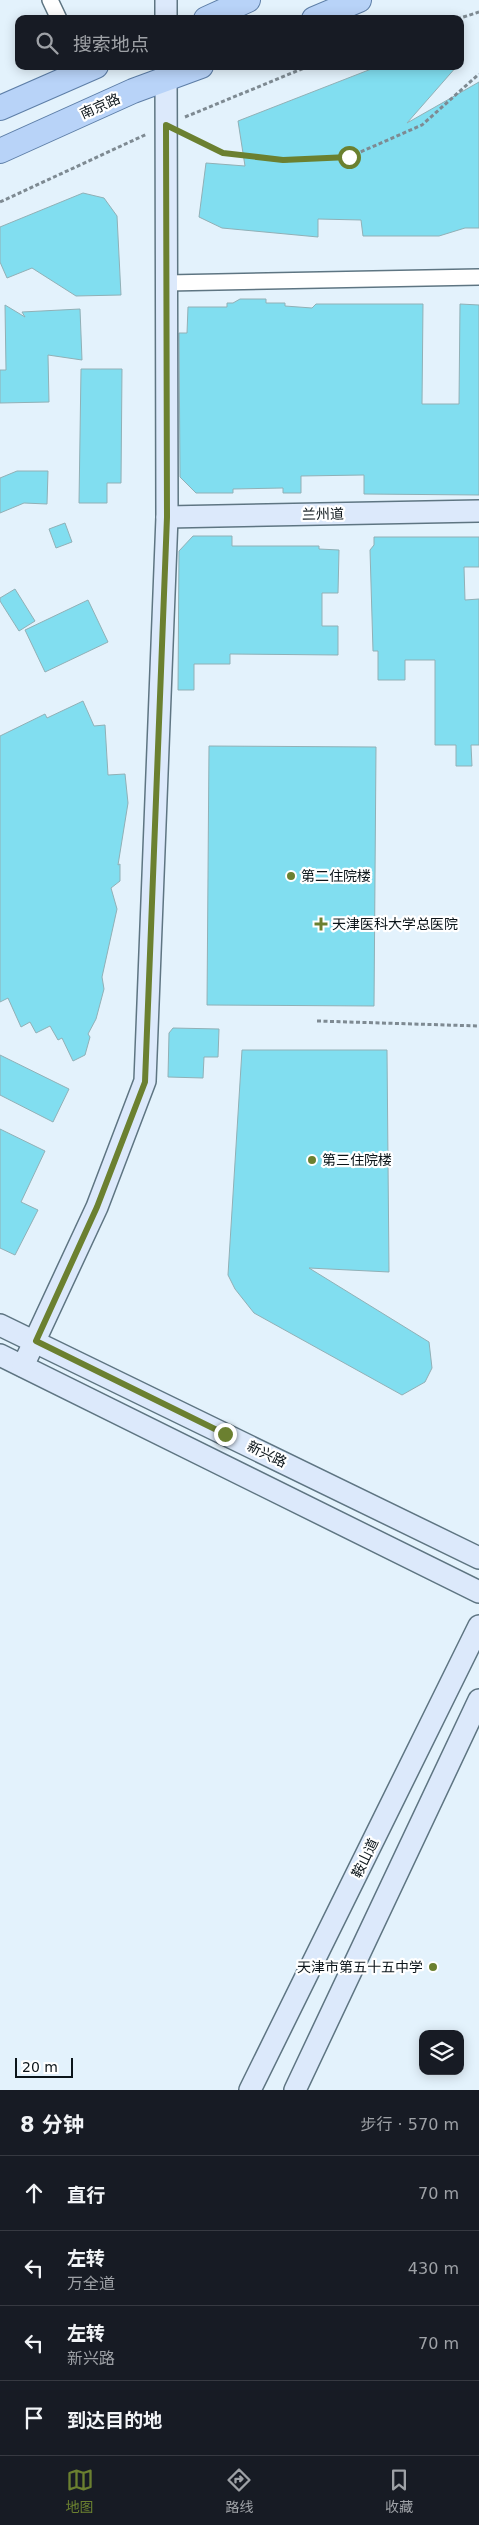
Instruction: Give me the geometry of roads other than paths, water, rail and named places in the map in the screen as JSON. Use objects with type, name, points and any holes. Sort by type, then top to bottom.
[{"type":"main road","points":[[166,0],[166,15]]},
{"type":"main road","points":[[215,15],[248,0]]},
{"type":"main road","points":[[323,15],[358,0]]},
{"type":"main road","points":[[0,108],[83,70]]},
{"type":"main road","name":"南京路","points":[[0,151],[134,91],[166,73],[181,70]]},
{"type":"main road","points":[[23,1366],[97,1207],[145,1082],[167,517],[166,73]]},
{"type":"main road","name":"兰州道","points":[[167,517],[479,511]]},
{"type":"main road","name":"新兴路","points":[[0,1325],[479,1558]]},
{"type":"main road","points":[[0,1355],[479,1592]]},
{"type":"main road","name":"鞍山道","points":[[250,2090],[479,1626]]},
{"type":"main road","points":[[295,2090],[479,1700]]},
{"type":"street","points":[[50,0],[56,15]]},
{"type":"street","points":[[167,284],[479,277]]},
{"type":"place","name":"第二住院楼","points":[[291,876]]},
{"type":"place","name":"天津医科大学总医院","points":[[321,924]]},
{"type":"place","name":"第三住院楼","points":[[312,1160]]},
{"type":"place","name":"天津市第五十五中学","points":[[433,1967]]}]
